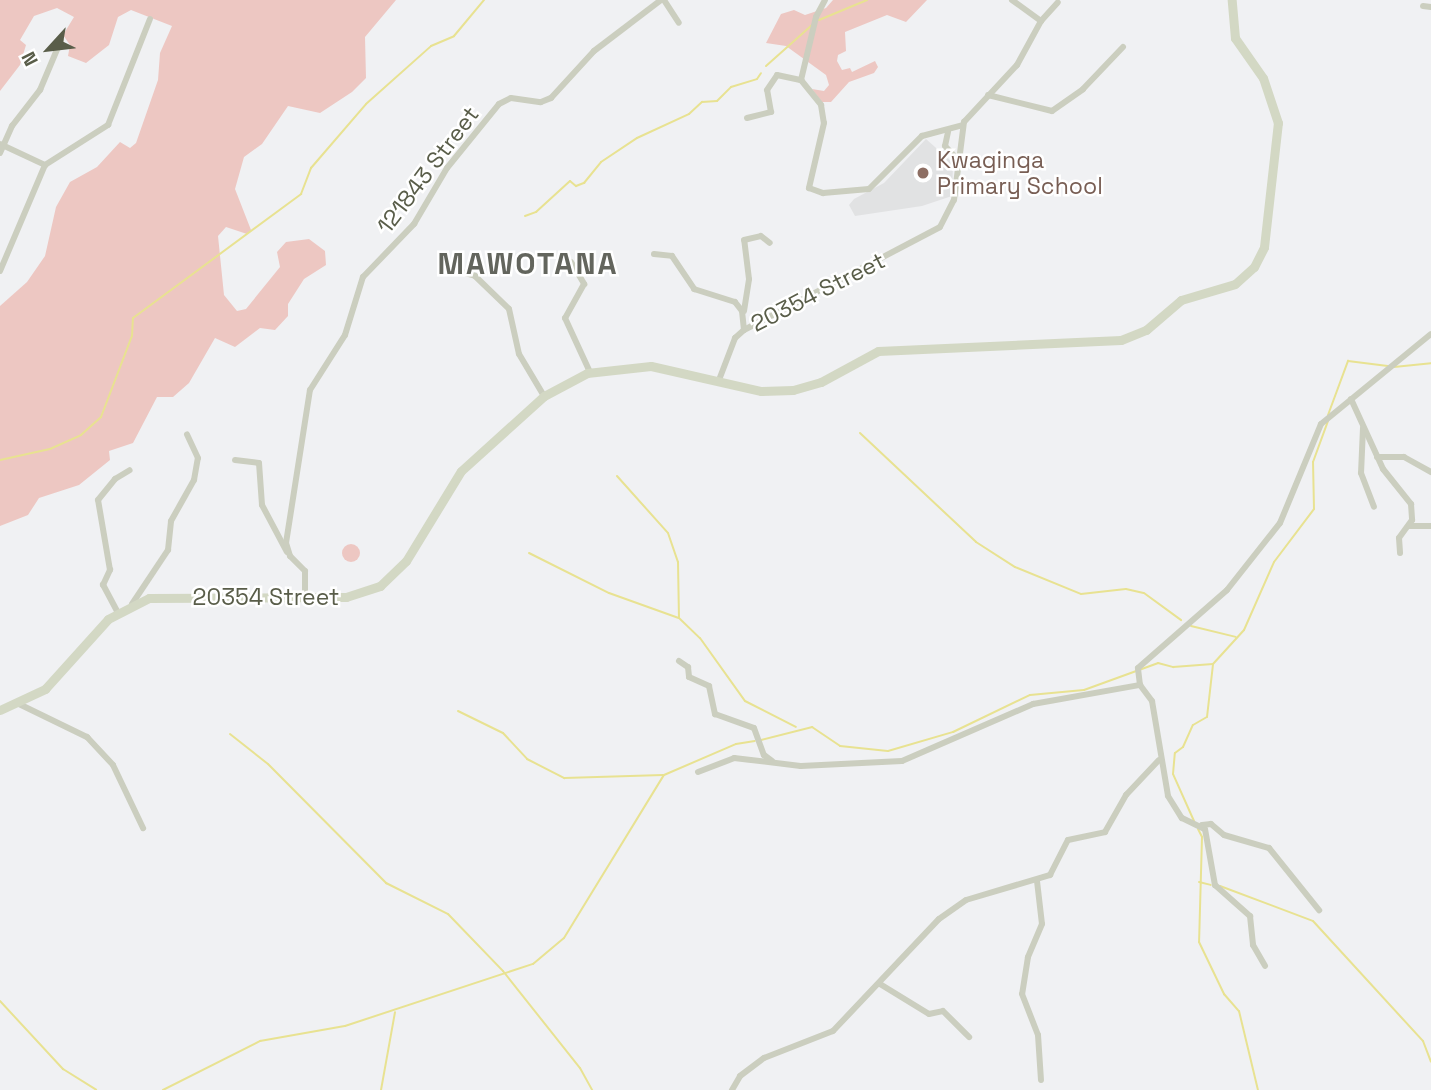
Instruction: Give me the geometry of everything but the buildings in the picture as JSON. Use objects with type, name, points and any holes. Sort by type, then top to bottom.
[{"type":"street","points":[[662,0],[679,23]]},
{"type":"street","name":"121843 Street","points":[[289,554],[292,501],[304,449],[310,390],[345,335],[363,277],[415,224],[447,168],[499,104],[511,98],[550,99],[594,51],[662,0]]},
{"type":"street","points":[[801,80],[816,17],[825,0]]},
{"type":"street","points":[[1012,0],[1041,21]]},
{"type":"street","points":[[719,380],[761,391],[786,391],[821,382],[878,351],[1121,340],[1143,332],[1181,300],[1238,282],[1254,267],[1265,244],[1278,123],[1263,78],[1235,37],[1232,0]]},
{"type":"street","points":[[747,118],[771,112],[767,90],[777,75],[801,80],[821,105],[824,123],[824,139],[810,176],[813,190],[869,189],[922,136],[948,132],[963,125],[1017,65],[1041,21],[1058,2]]},
{"type":"street","points":[[0,271],[45,165],[107,125],[150,19]]},
{"type":"street","points":[[0,153],[12,126],[40,90],[61,40]]},
{"type":"street","points":[[988,95],[1052,111],[1083,89],[1123,47]]},
{"type":"street","name":"20354 Street","points":[[0,710],[19,704],[60,677],[117,611],[132,604],[167,597],[305,597],[359,594],[391,578],[461,471],[544,396],[590,372],[643,365],[719,380],[732,345],[744,330],[933,233],[954,200],[963,125]]},
{"type":"street","points":[[948,132],[945,146],[957,159]]},
{"type":"street","points":[[2,145],[45,165]]},
{"type":"street","points":[[744,330],[749,279],[744,240],[761,236],[770,243]]},
{"type":"street","points":[[654,254],[671,256],[694,289],[732,299],[744,317]]},
{"type":"street","points":[[571,262],[584,284],[565,318],[590,372]]},
{"type":"street","points":[[458,271],[475,276],[509,309],[519,354],[544,396]]},
{"type":"street","points":[[1265,965],[1253,945],[1251,916],[1215,885],[1196,823],[1168,796],[1159,760],[1152,701],[1140,685],[1138,673],[1227,590],[1274,531],[1328,420],[1351,399],[1389,372],[1397,360],[1411,354],[1431,334]]},
{"type":"street","points":[[1351,399],[1377,457],[1411,504],[1409,527],[1399,538],[1399,553]]},
{"type":"street","points":[[1363,428],[1361,473],[1374,507]]},
{"type":"street","points":[[132,604],[169,550],[171,521],[194,480],[198,458],[187,434]]},
{"type":"street","points":[[1377,457],[1404,457],[1431,472]]},
{"type":"street","points":[[235,460],[259,463],[262,505],[289,554],[305,571],[305,597]]},
{"type":"street","points":[[117,611],[103,585],[110,570],[97,500],[115,479],[130,470]]},
{"type":"street","points":[[1409,527],[1431,526]]},
{"type":"street","points":[[679,661],[688,667],[689,677],[709,685],[715,714],[754,728],[764,755],[773,762]]},
{"type":"street","points":[[698,772],[727,759],[817,766],[902,761],[1033,704],[1140,685]]},
{"type":"street","points":[[19,704],[87,737],[113,765],[143,828]]},
{"type":"street","points":[[732,1090],[740,1076],[764,1058],[833,1031],[939,919],[966,900],[998,887],[1037,881],[1056,869],[1060,850],[1071,837],[1105,832],[1126,795],[1159,760]]},
{"type":"street","points":[[1196,823],[1211,824],[1224,835],[1269,848],[1318,910]]},
{"type":"street","points":[[1037,881],[1042,924],[1028,957],[1022,994],[1038,1035],[1036,1059],[1044,1069],[1041,1080]]},
{"type":"street","points":[[880,984],[929,1013],[943,1011],[969,1037]]},
{"type":"shaded area","points":[[0,0],[396,0],[365,37],[366,78],[352,92],[320,113],[288,106],[262,144],[244,157],[235,189],[251,230],[247,234],[226,227],[218,236],[224,295],[237,311],[246,309],[280,267],[277,252],[286,242],[309,239],[325,251],[326,265],[304,279],[288,304],[288,316],[275,330],[260,328],[235,347],[215,338],[189,383],[173,397],[157,397],[133,443],[109,451],[110,460],[79,485],[39,498],[28,515],[0,526],[0,306],[27,282],[45,256],[56,207],[70,182],[97,167],[120,142],[130,148],[136,143],[158,80],[160,53],[172,26],[131,10],[118,17],[109,45],[86,63],[68,56],[70,45],[63,35],[74,17],[57,8],[34,16],[20,40],[26,45],[20,65],[0,91]]},
{"type":"shaded area","points":[[833,0],[927,0],[906,22],[887,15],[845,32],[846,51],[838,55],[837,61],[842,70],[850,68],[852,72],[875,61],[878,67],[874,73],[849,82],[831,102],[822,102],[812,89],[824,91],[829,85],[826,75],[786,46],[766,43],[781,14],[794,10],[805,15],[826,8]]},
{"type":"shaded area","name":"Kwaginga Primary School","points":[[926,139],[953,163],[952,196],[922,206],[855,216],[849,205],[854,199],[884,183]]},
{"type":"shaded area","points":[[351,544],[357,547],[360,553],[357,559],[351,562],[345,559],[342,553],[345,547]]},
{"type":"waterway","points":[[0,460],[50,449],[81,435],[101,417],[132,336],[133,318],[301,194],[311,168],[366,104],[431,46],[454,36],[484,0]]},
{"type":"waterway","points":[[819,20],[867,0]]},
{"type":"waterway","points":[[766,66],[812,25]]},
{"type":"waterway","points":[[525,216],[536,212],[570,181],[576,186],[584,183],[601,162],[637,138],[689,114],[702,102],[717,101],[731,87],[757,79],[761,73]]},
{"type":"waterway","points":[[1328,415],[1348,361],[1388,366]]},
{"type":"waterway","points":[[1394,367],[1431,363]]},
{"type":"waterway","points":[[1194,821],[1173,774],[1175,753],[1183,747],[1193,725],[1207,717],[1213,664],[1244,630],[1274,562],[1314,509],[1313,462],[1328,421]]},
{"type":"waterway","points":[[860,433],[976,542],[1015,567],[1081,594],[1126,589],[1144,593],[1181,620]]},
{"type":"waterway","points":[[617,476],[668,533],[678,562],[679,617]]},
{"type":"waterway","points":[[529,553],[609,593],[679,618],[700,638],[745,701],[796,727]]},
{"type":"waterway","points":[[1191,626],[1236,637]]},
{"type":"waterway","points":[[761,740],[812,727],[840,746],[888,751],[953,732],[1030,695],[1084,690],[1158,663],[1173,667],[1213,664]]},
{"type":"waterway","points":[[458,711],[503,733],[527,759],[564,778],[663,775]]},
{"type":"waterway","points":[[230,734],[268,764],[386,883],[448,914],[503,971],[580,1068],[592,1090]]},
{"type":"waterway","points":[[163,1090],[260,1041],[345,1026],[533,964],[564,938],[664,775],[736,744],[755,741]]},
{"type":"waterway","points":[[1198,829],[1202,837],[1199,942],[1224,994],[1239,1011],[1258,1090]]},
{"type":"waterway","points":[[1199,882],[1211,885]]},
{"type":"waterway","points":[[1220,886],[1313,921],[1423,1041],[1431,1062]]},
{"type":"waterway","points":[[0,1001],[63,1069],[96,1090]]},
{"type":"waterway","points":[[381,1090],[395,1012]]},
{"type":"place","name":"Kwaginga Primary School","points":[[923,173]]},
{"type":"district","name":"MAWOTANA","points":[[528,264]]}]
